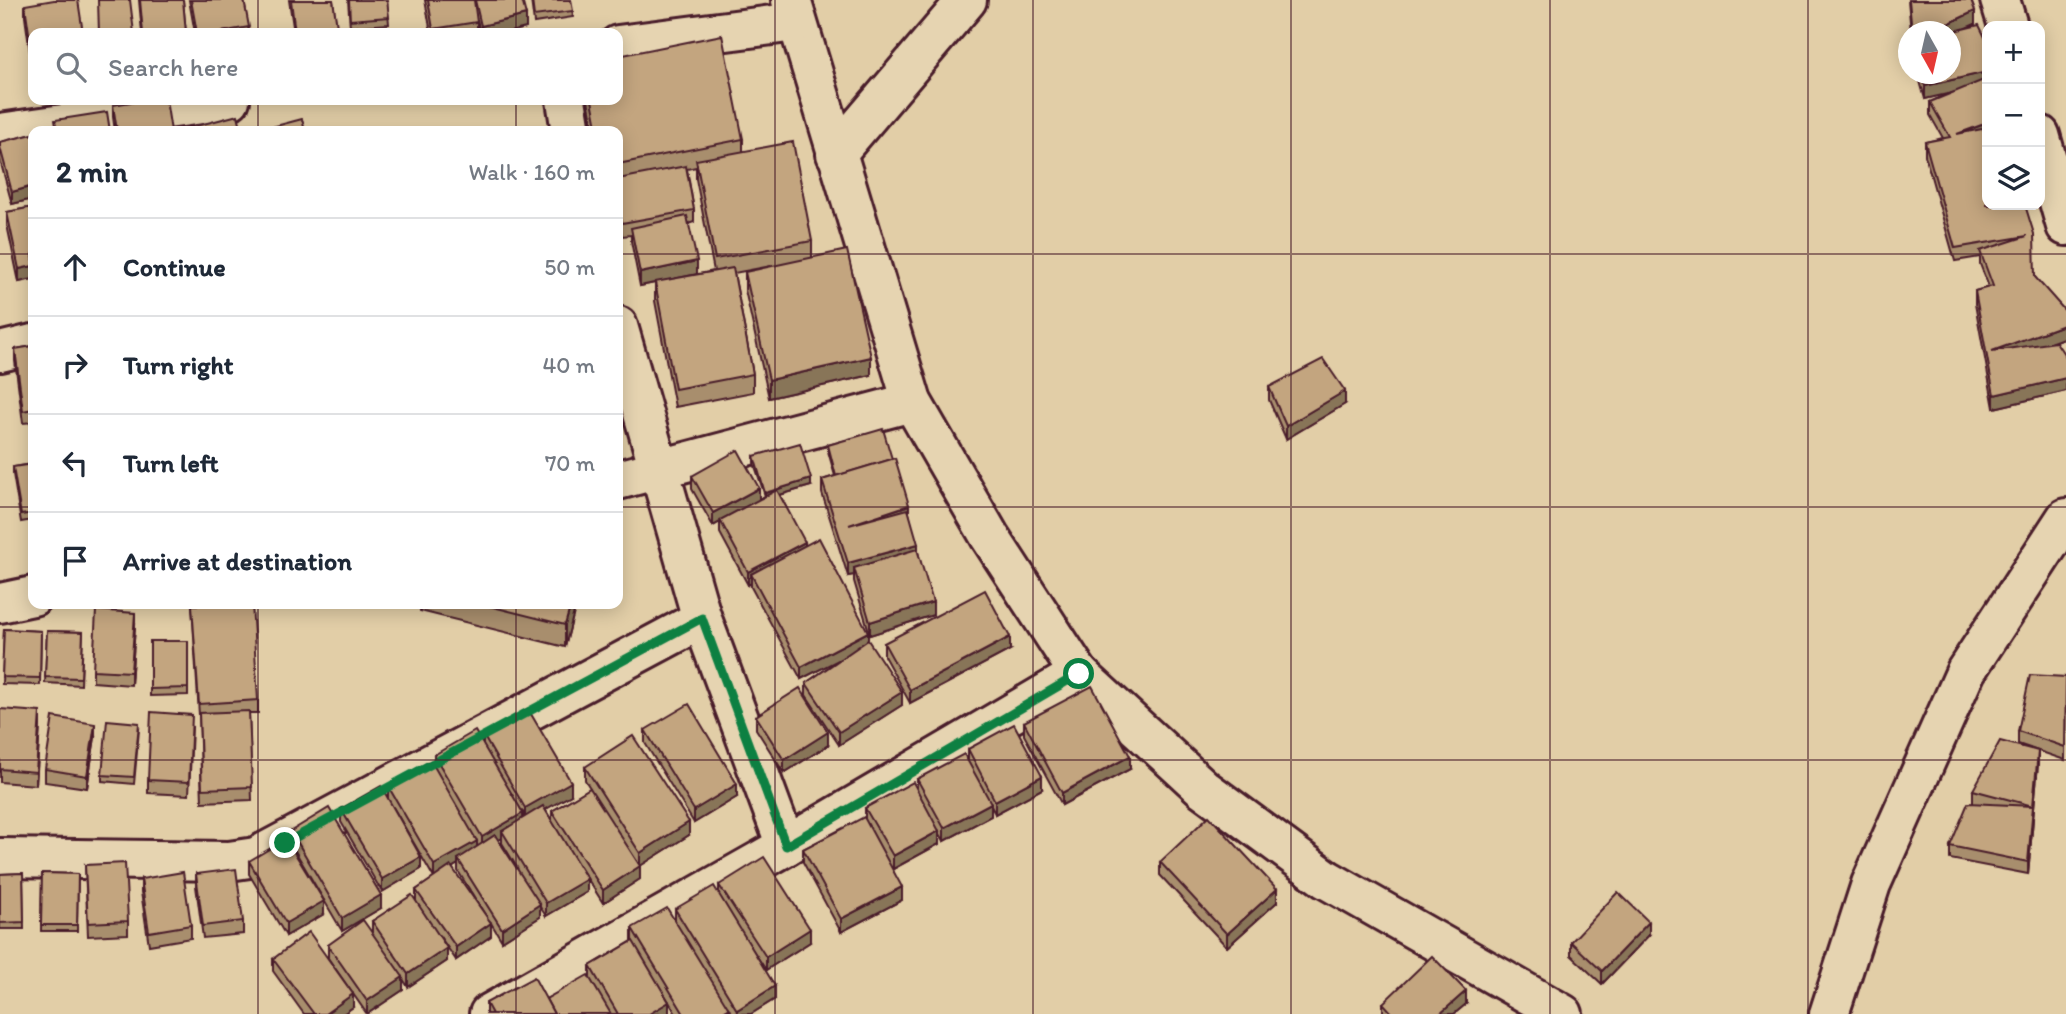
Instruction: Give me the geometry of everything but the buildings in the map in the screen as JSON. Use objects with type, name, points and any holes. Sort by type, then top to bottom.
[{"type":"street","points":[[836,154],[967,0]]},
{"type":"street","points":[[2000,0],[2006,21]]},
{"type":"street","points":[[623,44],[793,11],[912,402],[990,537],[1079,674],[1203,789],[1326,879],[1563,1014]]},
{"type":"street","points":[[49,126],[195,105]]},
{"type":"street","points":[[567,105],[570,126]]},
{"type":"street","points":[[0,133],[28,129]]},
{"type":"street","points":[[2043,147],[2066,226]]},
{"type":"street","points":[[623,344],[702,618],[786,846]]},
{"type":"street","points":[[0,352],[28,345]]},
{"type":"street","points":[[623,479],[912,402]]},
{"type":"street","points":[[1829,1014],[1871,884],[1966,671],[2066,518]]},
{"type":"street","points":[[0,603],[28,598]]},
{"type":"street","points":[[0,858],[229,861],[256,857],[702,618]]},
{"type":"street","points":[[489,1014],[786,846],[1079,674]]},
{"type":"route","points":[[285,843],[702,618],[786,846],[1079,674]]}]
